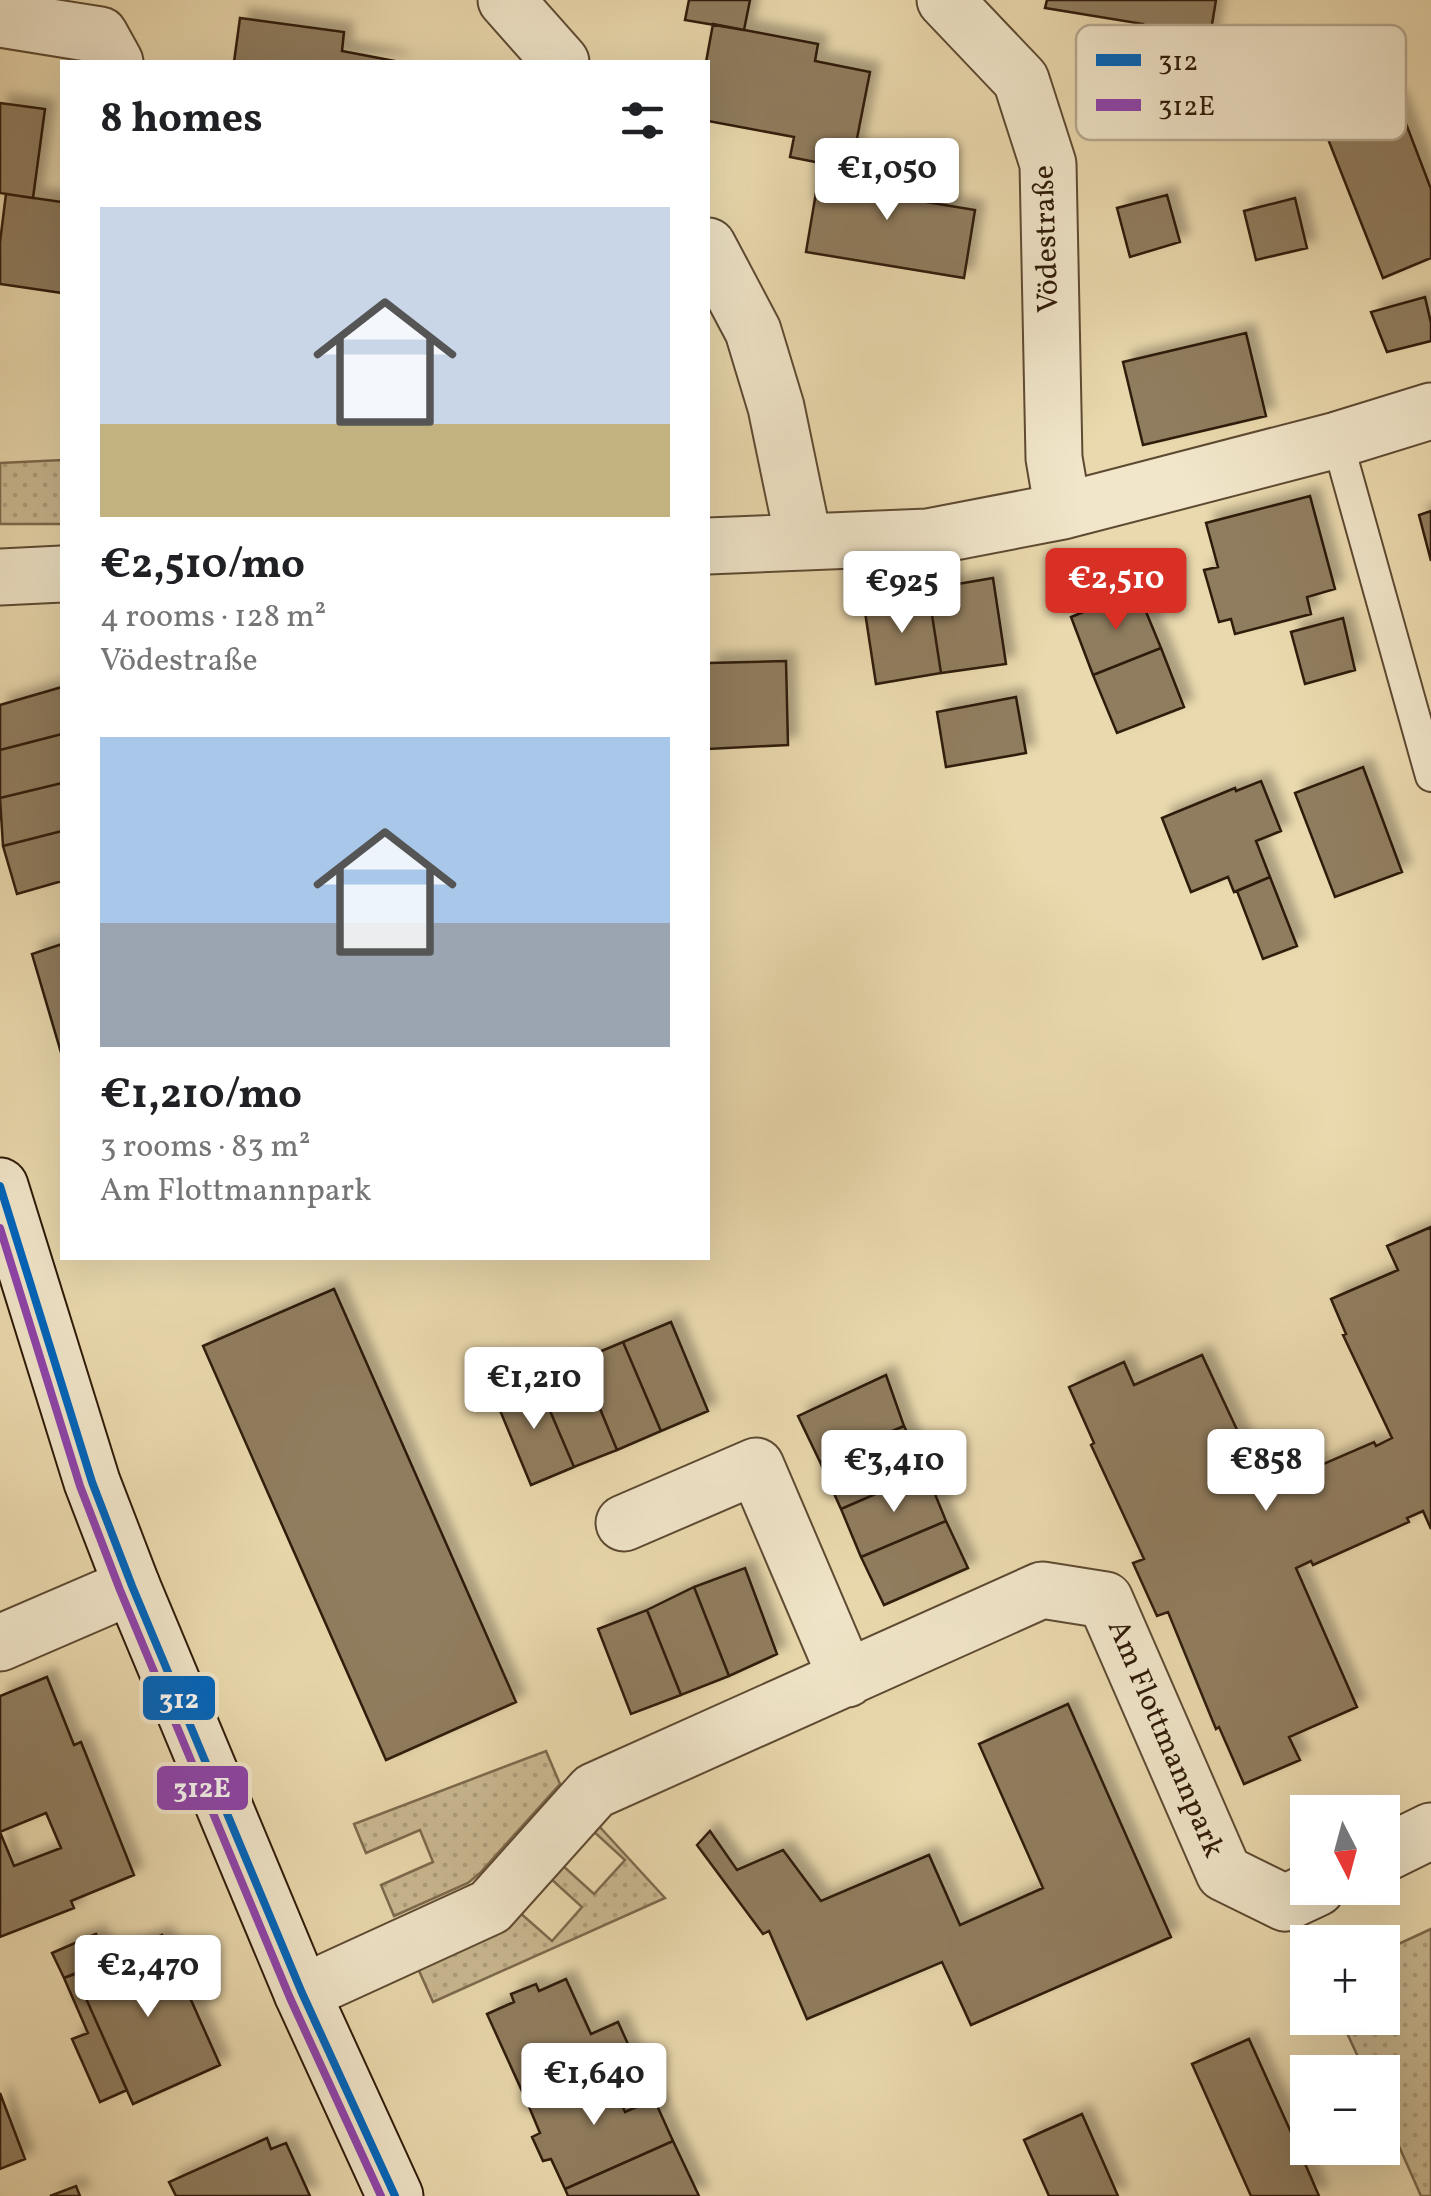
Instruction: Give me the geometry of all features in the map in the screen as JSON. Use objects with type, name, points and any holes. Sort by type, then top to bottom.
[{"type":"street","points":[[506,0],[559,60]]},
{"type":"street","name":"Vödestraße","points":[[945,0],[1021,80],[1048,164],[1054,458],[1062,511]]},
{"type":"street","points":[[0,19],[100,35],[114,60]]},
{"type":"street","points":[[710,250],[753,331],[776,406],[804,542]]},
{"type":"street","points":[[710,546],[928,537],[1062,511],[1337,440],[1431,411]]},
{"type":"street","points":[[0,576],[60,574]]},
{"type":"street","points":[[0,1186],[92,1482],[132,1586],[302,1993],[395,2196]]},
{"type":"street","points":[[624,1523],[756,1466],[847,1679]]},
{"type":"street","points":[[0,1643],[132,1586]]},
{"type":"street","name":"Am Flottmannpark","points":[[302,1993],[490,1907],[594,1791],[1042,1590],[1105,1600],[1224,1874],[1285,1903],[1290,1901]]},
{"type":"street","points":[[1400,1847],[1431,1832]]},
{"type":"lane","points":[[1337,440],[1431,776]]},
{"type":"shaded area","points":[[60,460],[60,524],[0,524],[0,463]]},
{"type":"shaded area","points":[[546,1751],[560,1784],[480,1873],[468,1883],[394,1916],[381,1885],[433,1862],[420,1830],[366,1853],[354,1824]]},
{"type":"shaded area","points":[[598,1825],[665,1898],[433,2002],[416,1964],[518,1911],[552,1941],[582,1907],[549,1877],[560,1863],[594,1894],[625,1860],[591,1829]]},
{"type":"shaded area","points":[[1431,1929],[1431,2196],[1421,2196],[1400,2148],[1400,2055],[1357,2055],[1348,2035],[1400,2035],[1400,1943]]},
{"type":"building","points":[[689,0],[750,0],[744,30],[685,20]]},
{"type":"building","points":[[1047,0],[1216,0],[1212,25],[1143,25],[1045,8]]},
{"type":"building","points":[[240,18],[344,32],[342,51],[389,60],[234,60]]},
{"type":"building","points":[[713,24],[818,44],[815,61],[870,72],[851,169],[790,157],[794,137],[710,121],[710,60],[706,60]]},
{"type":"building","points":[[0,103],[45,109],[33,198],[0,193]]},
{"type":"building","points":[[1406,124],[1431,189],[1431,258],[1383,278],[1328,140],[1406,140]]},
{"type":"building","points":[[821,163],[924,182],[920,201],[975,210],[964,278],[806,252]]},
{"type":"building","points":[[6,194],[60,202],[60,293],[0,284]]},
{"type":"building","points":[[1167,195],[1180,242],[1130,257],[1117,208]]},
{"type":"building","points":[[1295,198],[1307,248],[1256,260],[1244,211]]},
{"type":"building","points":[[1425,297],[1431,341],[1387,352],[1371,312]]},
{"type":"building","points":[[1246,333],[1266,416],[1143,445],[1123,362]]},
{"type":"building","points":[[1310,496],[1335,589],[1307,597],[1311,614],[1235,634],[1231,619],[1219,622],[1204,570],[1218,567],[1206,523]]},
{"type":"building","points":[[1431,511],[1431,561],[1419,515]]},
{"type":"building","points":[[993,578],[1006,664],[941,673],[928,589]]},
{"type":"building","points":[[928,589],[941,673],[876,684],[863,599]]},
{"type":"building","points":[[1137,590],[1161,648],[1093,675],[1071,617]]},
{"type":"building","points":[[1343,618],[1355,670],[1305,684],[1291,632]]},
{"type":"building","points":[[1161,648],[1184,707],[1117,733],[1093,675]]},
{"type":"building","points":[[786,661],[788,745],[710,749],[710,663]]},
{"type":"building","points":[[60,688],[60,735],[0,750],[0,705]]},
{"type":"building","points":[[1016,697],[1026,753],[946,767],[937,712]]},
{"type":"building","points":[[60,735],[60,783],[0,798],[0,750]]},
{"type":"building","points":[[1363,767],[1402,872],[1335,897],[1295,793]]},
{"type":"building","points":[[1261,781],[1281,831],[1256,841],[1270,877],[1234,892],[1228,877],[1191,892],[1162,818]]},
{"type":"building","points":[[60,783],[60,832],[3,846],[0,798]]},
{"type":"building","points":[[60,832],[60,882],[17,894],[3,846]]},
{"type":"building","points":[[1270,877],[1297,946],[1263,959],[1237,891]]},
{"type":"building","points":[[60,945],[60,1049],[32,954]]},
{"type":"building","points":[[1431,1227],[1431,1529],[1423,1511],[1407,1518],[1409,1522],[1313,1565],[1311,1561],[1296,1568],[1357,1707],[1289,1737],[1300,1760],[1244,1784],[1219,1727],[1216,1729],[1168,1612],[1157,1616],[1133,1563],[1144,1559],[1091,1445],[1094,1443],[1069,1387],[1124,1362],[1134,1385],[1202,1355],[1263,1494],[1279,1488],[1277,1484],[1374,1442],[1376,1446],[1392,1438],[1343,1335],[1346,1334],[1331,1299],[1398,1270],[1387,1246]]},
{"type":"building","points":[[334,1289],[516,1702],[386,1760],[203,1346]]},
{"type":"building","points":[[671,1322],[708,1411],[661,1431],[623,1342]]},
{"type":"building","points":[[623,1342],[661,1431],[617,1450],[580,1360]]},
{"type":"building","points":[[580,1360],[617,1450],[574,1467],[536,1378]]},
{"type":"building","points":[[886,1375],[904,1426],[820,1462],[798,1416]]},
{"type":"building","points":[[536,1378],[574,1467],[531,1485],[494,1396]]},
{"type":"building","points":[[904,1426],[926,1472],[841,1509],[820,1462]]},
{"type":"building","points":[[926,1472],[946,1521],[861,1557],[841,1509]]},
{"type":"building","points":[[946,1521],[968,1568],[884,1605],[861,1557]]},
{"type":"building","points":[[745,1568],[777,1654],[729,1676],[694,1587]]},
{"type":"building","points":[[694,1587],[729,1676],[681,1695],[647,1610]]},
{"type":"building","points":[[647,1610],[681,1695],[631,1714],[598,1629]]},
{"type":"building","points":[[47,1677],[74,1745],[81,1742],[134,1875],[71,1901],[74,1908],[0,1937],[0,1696]],"holes":[[[46,1813],[61,1848],[14,1866],[0,1832]]]},
{"type":"building","points":[[1068,1704],[1171,1937],[971,2025],[942,1962],[807,2019],[769,1931],[763,1934],[697,1845],[710,1831],[737,1870],[783,1850],[821,1901],[929,1855],[960,1925],[1043,1888],[979,1744]]},
{"type":"building","points":[[96,1934],[107,1960],[64,1978],[52,1953]]},
{"type":"building","points":[[162,1935],[220,2065],[133,2104],[75,1974]]},
{"type":"building","points":[[75,1974],[127,2090],[100,2102],[72,2039],[88,2033],[64,1978]]},
{"type":"building","points":[[566,1979],[591,2034],[618,2022],[633,2055],[527,2102],[487,2014],[514,2002],[511,1994],[536,1984],[539,1991]]},
{"type":"building","points":[[1249,2039],[1290,2131],[1290,2165],[1305,2165],[1319,2196],[1251,2196],[1192,2064]]},
{"type":"building","points":[[606,2067],[625,2112],[654,2099],[673,2141],[565,2189],[551,2159],[543,2161],[532,2137],[540,2133],[527,2102]]},
{"type":"building","points":[[0,2093],[25,2159],[0,2169]]},
{"type":"building","points":[[1082,2114],[1118,2196],[1049,2196],[1024,2140]]},
{"type":"building","points":[[267,2138],[271,2149],[286,2143],[310,2196],[176,2196],[169,2182]]},
{"type":"building","points":[[673,2141],[699,2196],[568,2196],[565,2189]]},
{"type":"building","points":[[76,2186],[80,2196],[50,2196]]},
{"type":"transit line","name":"312","points":[[0,1186],[92,1482],[132,1586],[302,1993],[395,2196]]},
{"type":"transit line","name":"312E","points":[[0,1228],[80,1486],[120,1590],[290,1998],[381,2196]]}]
